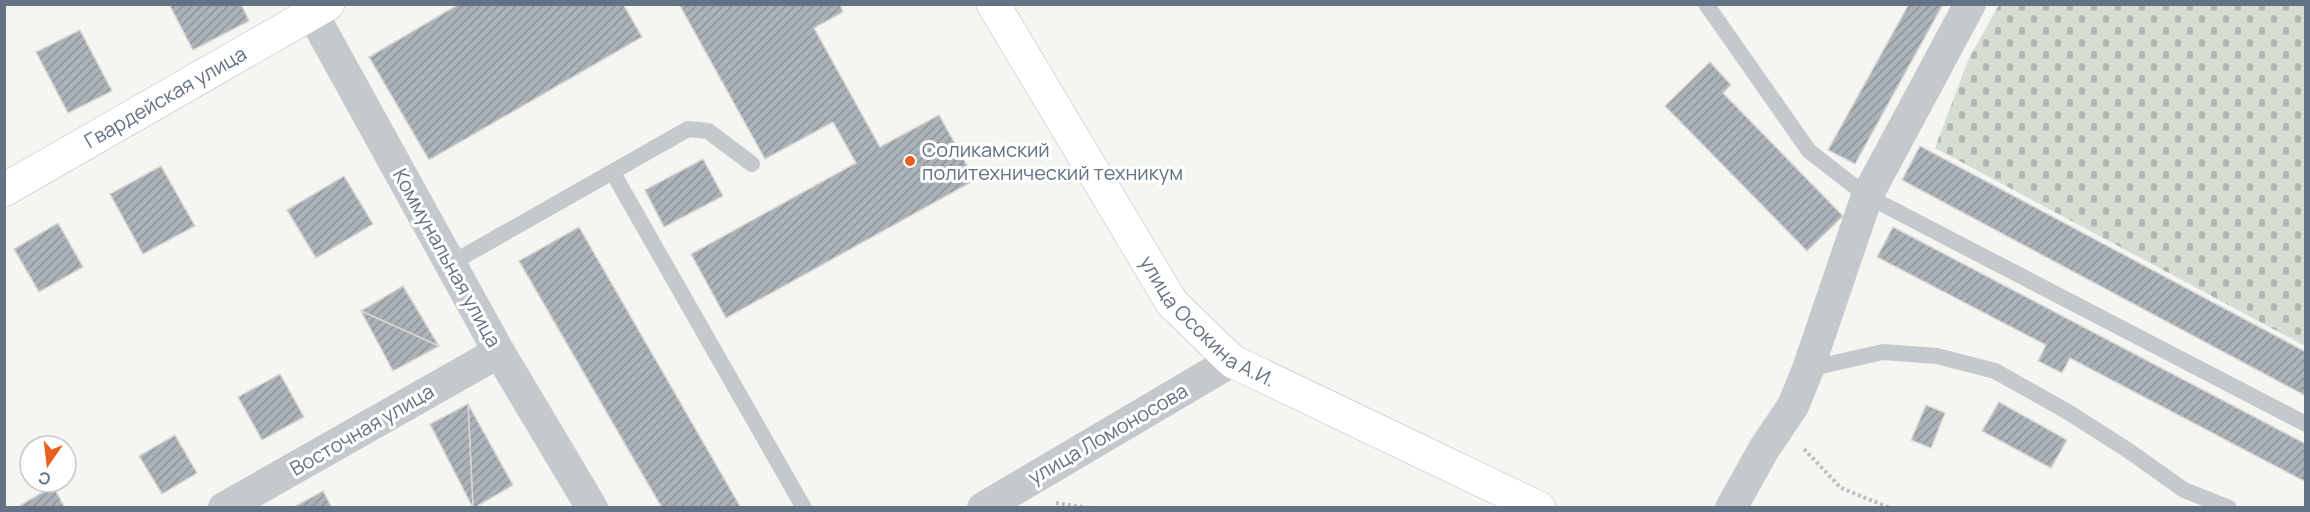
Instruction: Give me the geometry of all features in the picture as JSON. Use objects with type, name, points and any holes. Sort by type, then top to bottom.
[{"type":"street","name":"улица Осокина А.И.","points":[[993,4],[1172,303],[1232,361],[1539,507]]},
{"type":"street","points":[[1731,507],[1793,406],[1808,369],[1867,196],[1970,4]]},
{"type":"street","name":"Гвардейская улица","points":[[4,190],[315,8]]},
{"type":"street","name":"Коммунальная улица","points":[[315,8],[450,264],[499,352],[592,507]]},
{"type":"street","name":"Восточная улица","points":[[225,507],[499,352]]},
{"type":"street","name":"улица Ломоносова","points":[[983,507],[1232,361]]},
{"type":"lane","points":[[1706,4],[1809,151],[1867,196],[2306,424]]},
{"type":"lane","points":[[450,264],[688,129],[708,131],[752,164]]},
{"type":"lane","points":[[613,173],[804,507]]},
{"type":"lane","points":[[1808,369],[1883,351],[1937,356],[1995,371],[2077,418],[2184,490],[2229,507]]},
{"type":"path","points":[[1779,426],[1841,488],[1890,507]]},
{"type":"green space","points":[[1999,5],[2305,5],[2305,346],[1935,148],[1969,58]]},
{"type":"building","points":[[169,4],[241,4],[249,21],[193,50]]},
{"type":"building","points":[[459,4],[623,4],[642,37],[429,160],[369,57]]},
{"type":"building","name":"Соликамский политехнический техникум","points":[[679,4],[840,4],[843,12],[814,28],[880,147],[939,115],[975,180],[726,318],[691,254],[856,163],[833,122],[765,159]]},
{"type":"building","points":[[1909,4],[1943,4],[1855,164],[1828,150]]},
{"type":"building","points":[[80,30],[112,91],[68,113],[36,52]]},
{"type":"building","points":[[1710,62],[1731,85],[1723,93],[1843,216],[1807,251],[1665,106]]},
{"type":"building","points":[[1920,146],[2306,352],[2306,396],[1902,180]]},
{"type":"building","points":[[703,159],[723,196],[664,227],[645,190]]},
{"type":"building","points":[[161,166],[195,226],[143,254],[110,194]]},
{"type":"building","points":[[344,176],[373,224],[316,258],[287,210]]},
{"type":"building","points":[[58,223],[83,267],[39,292],[14,249]]},
{"type":"building","points":[[579,227],[741,508],[662,508],[519,261]]},
{"type":"building","points":[[1893,227],[2306,444],[2306,482],[2070,358],[2062,373],[2038,361],[2046,345],[1877,257]]},
{"type":"building","points":[[403,286],[439,346],[361,311]]},
{"type":"building","points":[[361,311],[439,346],[393,371]]},
{"type":"building","points":[[280,374],[304,417],[262,440],[238,397]]},
{"type":"building","points":[[1999,402],[2067,440],[2051,468],[1982,431]]},
{"type":"building","points":[[468,404],[513,485],[474,508],[473,508]]},
{"type":"building","points":[[468,404],[473,508],[430,424]]},
{"type":"building","points":[[1926,405],[1945,413],[1931,448],[1911,440]]},
{"type":"building","points":[[175,435],[197,473],[162,494],[139,456]]},
{"type":"building","points":[[323,491],[332,508],[292,508]]},
{"type":"building","points":[[40,494],[57,494],[65,508],[16,508]]},
{"type":"place","name":"Соликамский политехнический техникум","points":[[910,161]]}]
